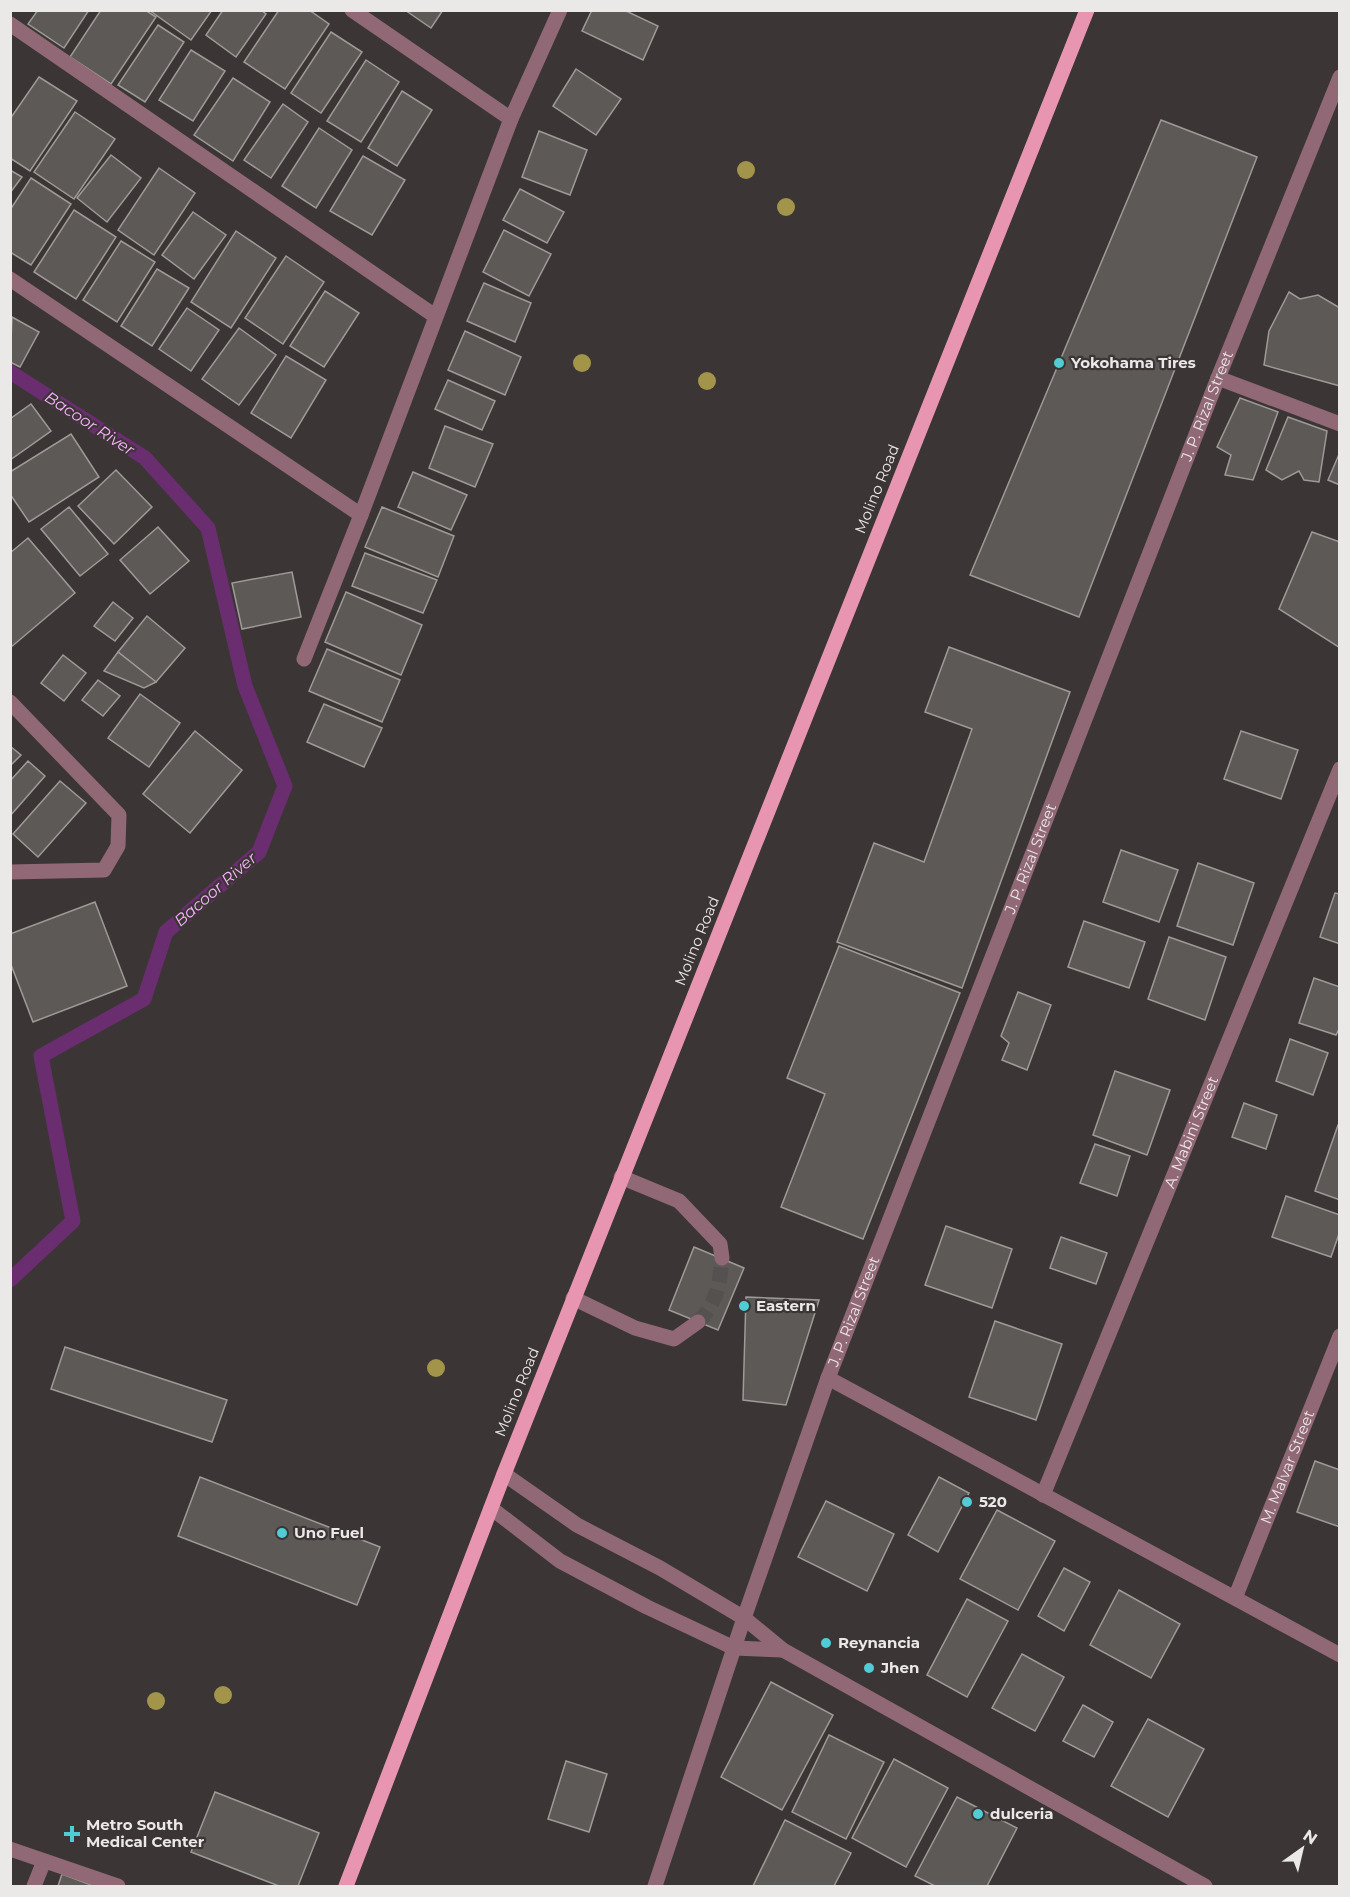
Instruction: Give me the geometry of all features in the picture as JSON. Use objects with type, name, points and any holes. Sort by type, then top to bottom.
[{"type":"main road","name":"Molino Road","points":[[346,1887],[573,1298],[1087,10]]},
{"type":"street","points":[[352,10],[511,119]]},
{"type":"street","points":[[304,659],[511,119],[561,10]]},
{"type":"street","points":[[10,24],[435,316]]},
{"type":"street","name":"J. P. Rizal Street","points":[[656,1886],[744,1618],[828,1378],[1218,378],[1340,77]]},
{"type":"street","points":[[10,279],[361,515]]},
{"type":"street","points":[[1218,378],[1340,424]]},
{"type":"street","points":[[10,702],[119,815],[118,846],[104,870],[10,872]]},
{"type":"street","name":"A. Mabini Street","points":[[1042,1495],[1340,769]]},
{"type":"street","points":[[621,1177],[679,1201],[720,1244],[722,1258]]},
{"type":"street","points":[[573,1298],[635,1328],[674,1339],[698,1322]]},
{"type":"street","name":"M. Malvar Street","points":[[1235,1598],[1340,1336]]},
{"type":"street","points":[[828,1378],[1340,1655]]},
{"type":"street","points":[[504,1474],[577,1525],[660,1568],[744,1618],[783,1650],[1205,1887]]},
{"type":"street","points":[[491,1508],[560,1561],[648,1607],[734,1648],[783,1650]]},
{"type":"street","points":[[10,1849],[118,1887]]},
{"type":"street","points":[[34,1887],[44,1861]]},
{"type":"building","points":[[38,10],[89,10],[64,48],[28,24]]},
{"type":"building","points":[[101,10],[145,10],[156,17],[111,84],[70,57]]},
{"type":"building","points":[[149,10],[212,10],[191,40]]},
{"type":"building","points":[[223,10],[261,10],[266,14],[236,57],[206,35]]},
{"type":"building","points":[[279,10],[309,10],[329,24],[285,89],[244,62]]},
{"type":"building","points":[[405,10],[443,10],[431,28]]},
{"type":"building","points":[[592,10],[624,10],[658,26],[643,60],[582,31]]},
{"type":"building","points":[[158,25],[184,42],[145,102],[118,85]]},
{"type":"building","points":[[331,32],[362,52],[321,113],[291,93]]},
{"type":"building","points":[[191,50],[225,71],[193,121],[159,100]]},
{"type":"building","points":[[366,60],[399,82],[361,142],[327,121]]},
{"type":"building","points":[[576,69],[621,99],[596,135],[553,106]]},
{"type":"building","points":[[39,77],[77,101],[30,171],[10,158],[10,119]]},
{"type":"building","points":[[233,78],[270,102],[233,161],[194,135]]},
{"type":"building","points":[[402,91],[432,110],[397,166],[368,148]]},
{"type":"building","points":[[283,104],[308,122],[271,178],[244,160]]},
{"type":"building","points":[[75,112],[115,139],[74,199],[34,172]]},
{"type":"building","points":[[1161,120],[1257,157],[1079,617],[970,575]]},
{"type":"building","points":[[319,128],[352,150],[316,208],[282,186]]},
{"type":"building","points":[[539,131],[587,150],[570,195],[522,177]]},
{"type":"building","points":[[111,155],[141,178],[107,222],[77,198]]},
{"type":"building","points":[[363,156],[405,180],[372,235],[330,211]]},
{"type":"building","points":[[159,168],[195,193],[154,255],[118,230]]},
{"type":"building","points":[[10,170],[22,177],[10,193]]},
{"type":"building","points":[[31,178],[71,204],[31,265],[10,252],[10,210]]},
{"type":"building","points":[[520,189],[564,212],[547,243],[503,220]]},
{"type":"building","points":[[74,210],[116,237],[76,299],[34,272]]},
{"type":"building","points":[[193,212],[226,235],[194,279],[162,255]]},
{"type":"building","points":[[504,230],[551,254],[529,296],[483,272]]},
{"type":"building","points":[[236,231],[276,258],[231,328],[191,302]]},
{"type":"building","points":[[121,241],[155,262],[117,322],[83,300]]},
{"type":"building","points":[[286,256],[324,282],[283,344],[245,318]]},
{"type":"building","points":[[157,269],[189,288],[152,346],[121,326]]},
{"type":"building","points":[[484,283],[531,303],[515,342],[467,321]]},
{"type":"building","points":[[325,291],[359,313],[324,367],[290,346]]},
{"type":"building","points":[[1289,292],[1300,299],[1318,295],[1340,308],[1340,386],[1264,365],[1269,331]]},
{"type":"building","points":[[187,308],[219,330],[191,371],[159,349]]},
{"type":"building","points":[[12,317],[39,332],[20,367],[10,362]]},
{"type":"building","points":[[239,328],[276,355],[239,405],[202,379]]},
{"type":"building","points":[[465,331],[521,357],[505,395],[448,370]]},
{"type":"building","points":[[286,356],[326,380],[291,438],[251,413]]},
{"type":"building","points":[[448,380],[495,401],[482,430],[435,409]]},
{"type":"building","points":[[1240,398],[1278,412],[1253,480],[1225,475],[1231,455],[1217,447]]},
{"type":"building","points":[[31,404],[51,431],[10,460],[10,419]]},
{"type":"building","points":[[1288,417],[1327,431],[1319,482],[1304,480],[1299,471],[1282,480],[1266,470]]},
{"type":"building","points":[[445,426],[493,444],[475,487],[429,468]]},
{"type":"building","points":[[71,434],[99,477],[29,522],[10,494],[10,472]]},
{"type":"building","points":[[1340,452],[1340,485],[1328,480]]},
{"type":"building","points":[[116,470],[152,507],[114,544],[78,506]]},
{"type":"building","points":[[413,472],[467,495],[451,530],[398,507]]},
{"type":"building","points":[[69,507],[108,554],[80,576],[41,529]]},
{"type":"building","points":[[382,507],[454,536],[438,577],[365,547]]},
{"type":"building","points":[[158,527],[189,561],[150,594],[120,560]]},
{"type":"building","points":[[1312,532],[1340,542],[1340,648],[1279,609]]},
{"type":"building","points":[[28,538],[75,593],[10,648],[10,553]]},
{"type":"building","points":[[365,553],[437,580],[423,613],[352,586]]},
{"type":"building","points":[[292,572],[301,617],[242,629],[232,583]]},
{"type":"building","points":[[346,592],[422,625],[401,675],[325,642]]},
{"type":"building","points":[[113,602],[133,618],[115,641],[94,626]]},
{"type":"building","points":[[147,616],[185,648],[156,682],[118,652]]},
{"type":"building","points":[[949,647],[1070,692],[962,988],[837,942],[874,843],[924,862],[972,729],[925,712]]},
{"type":"building","points":[[327,649],[400,680],[382,722],[309,691]]},
{"type":"building","points":[[118,652],[156,682],[144,688],[104,671]]},
{"type":"building","points":[[63,655],[86,673],[64,701],[41,683]]},
{"type":"building","points":[[98,680],[120,696],[103,716],[82,700]]},
{"type":"building","points":[[140,694],[180,723],[149,767],[108,738]]},
{"type":"building","points":[[324,704],[382,728],[364,767],[307,742]]},
{"type":"building","points":[[195,731],[242,770],[190,833],[143,794]]},
{"type":"building","points":[[1241,731],[1298,750],[1281,799],[1224,779]]},
{"type":"building","points":[[10,746],[21,755],[10,766]]},
{"type":"building","points":[[28,761],[45,776],[10,816],[10,781]]},
{"type":"building","points":[[60,781],[86,803],[38,857],[13,834]]},
{"type":"building","points":[[1121,850],[1178,870],[1159,922],[1103,902]]},
{"type":"building","points":[[1198,863],[1254,883],[1233,945],[1177,926]]},
{"type":"building","points":[[1335,893],[1340,894],[1340,944],[1320,937]]},
{"type":"building","points":[[95,902],[127,986],[33,1022],[10,962],[10,934]]},
{"type":"building","points":[[1084,921],[1145,942],[1129,988],[1068,967]]},
{"type":"building","points":[[1169,937],[1226,957],[1205,1020],[1148,999]]},
{"type":"building","points":[[839,946],[960,993],[863,1239],[781,1207],[825,1094],[787,1078]]},
{"type":"building","points":[[1314,978],[1340,987],[1340,1027],[1336,1035],[1299,1023]]},
{"type":"building","points":[[1018,992],[1051,1005],[1027,1070],[1002,1060],[1009,1043],[1001,1036]]},
{"type":"building","points":[[1290,1039],[1328,1053],[1313,1095],[1276,1081]]},
{"type":"building","points":[[1115,1071],[1170,1090],[1147,1155],[1093,1135]]},
{"type":"building","points":[[1244,1103],[1277,1115],[1266,1149],[1232,1137]]},
{"type":"building","points":[[1338,1125],[1340,1125],[1340,1200],[1315,1191]]},
{"type":"building","points":[[1095,1144],[1130,1156],[1117,1196],[1080,1183]]},
{"type":"building","points":[[1286,1196],[1340,1215],[1340,1231],[1331,1257],[1272,1237]]},
{"type":"building","points":[[946,1226],[1012,1249],[992,1308],[925,1285]]},
{"type":"building","points":[[1061,1237],[1107,1253],[1096,1284],[1050,1268]]},
{"type":"building","points":[[694,1247],[744,1268],[718,1330],[669,1310]]},
{"type":"building","points":[[746,1297],[819,1300],[786,1405],[743,1400]]},
{"type":"building","points":[[995,1321],[1062,1344],[1036,1420],[969,1397]]},
{"type":"building","points":[[65,1347],[227,1400],[212,1442],[51,1389]]},
{"type":"building","points":[[1315,1461],[1340,1470],[1340,1527],[1297,1512]]},
{"type":"building","points":[[200,1477],[380,1547],[357,1605],[178,1536]]},
{"type":"building","points":[[939,1477],[969,1493],[938,1552],[908,1535]]},
{"type":"building","points":[[826,1501],[894,1534],[867,1591],[798,1557]]},
{"type":"building","points":[[997,1510],[1055,1541],[1018,1610],[960,1579]]},
{"type":"building","points":[[1064,1568],[1090,1582],[1064,1631],[1038,1616]]},
{"type":"building","points":[[1119,1590],[1180,1624],[1151,1678],[1090,1645]]},
{"type":"building","points":[[967,1599],[1008,1621],[967,1697],[927,1675]]},
{"type":"building","points":[[1022,1654],[1064,1677],[1035,1731],[992,1708]]},
{"type":"building","points":[[771,1682],[833,1715],[782,1810],[721,1777]]},
{"type":"building","points":[[1083,1705],[1113,1722],[1094,1757],[1063,1741]]},
{"type":"building","points":[[1148,1719],[1204,1749],[1168,1817],[1111,1786]]},
{"type":"building","points":[[829,1735],[884,1762],[846,1839],[792,1812]]},
{"type":"building","points":[[894,1759],[948,1788],[906,1867],[852,1838]]},
{"type":"building","points":[[566,1761],[607,1774],[589,1832],[548,1819]]},
{"type":"building","points":[[215,1792],[319,1833],[298,1886],[279,1886],[191,1852]]},
{"type":"building","points":[[957,1797],[1017,1828],[987,1886],[935,1886],[915,1876]]},
{"type":"building","points":[[785,1820],[851,1853],[834,1886],[753,1886]]},
{"type":"building","points":[[62,1874],[94,1886],[58,1886]]},
{"type":"waterway","name":"Bacoor River","points":[[10,372],[145,458],[208,528],[245,686],[285,786],[259,852],[166,932],[144,999],[41,1056],[73,1221],[10,1280]]},
{"type":"tunnel","points":[[698,1322],[709,1308],[716,1293],[722,1258]]},
{"type":"place","name":"Yokohama Tires","points":[[1059,363]]},
{"type":"place","name":"Eastern","points":[[744,1306]]},
{"type":"place","name":"520","points":[[967,1502]]},
{"type":"place","name":"Uno Fuel","points":[[282,1533]]},
{"type":"place","name":"Reynancia","points":[[826,1643]]},
{"type":"place","name":"Jhen","points":[[869,1668]]},
{"type":"place","name":"dulceria","points":[[978,1814]]},
{"type":"place","name":"Metro South Medical Center","points":[[72,1834]]}]
